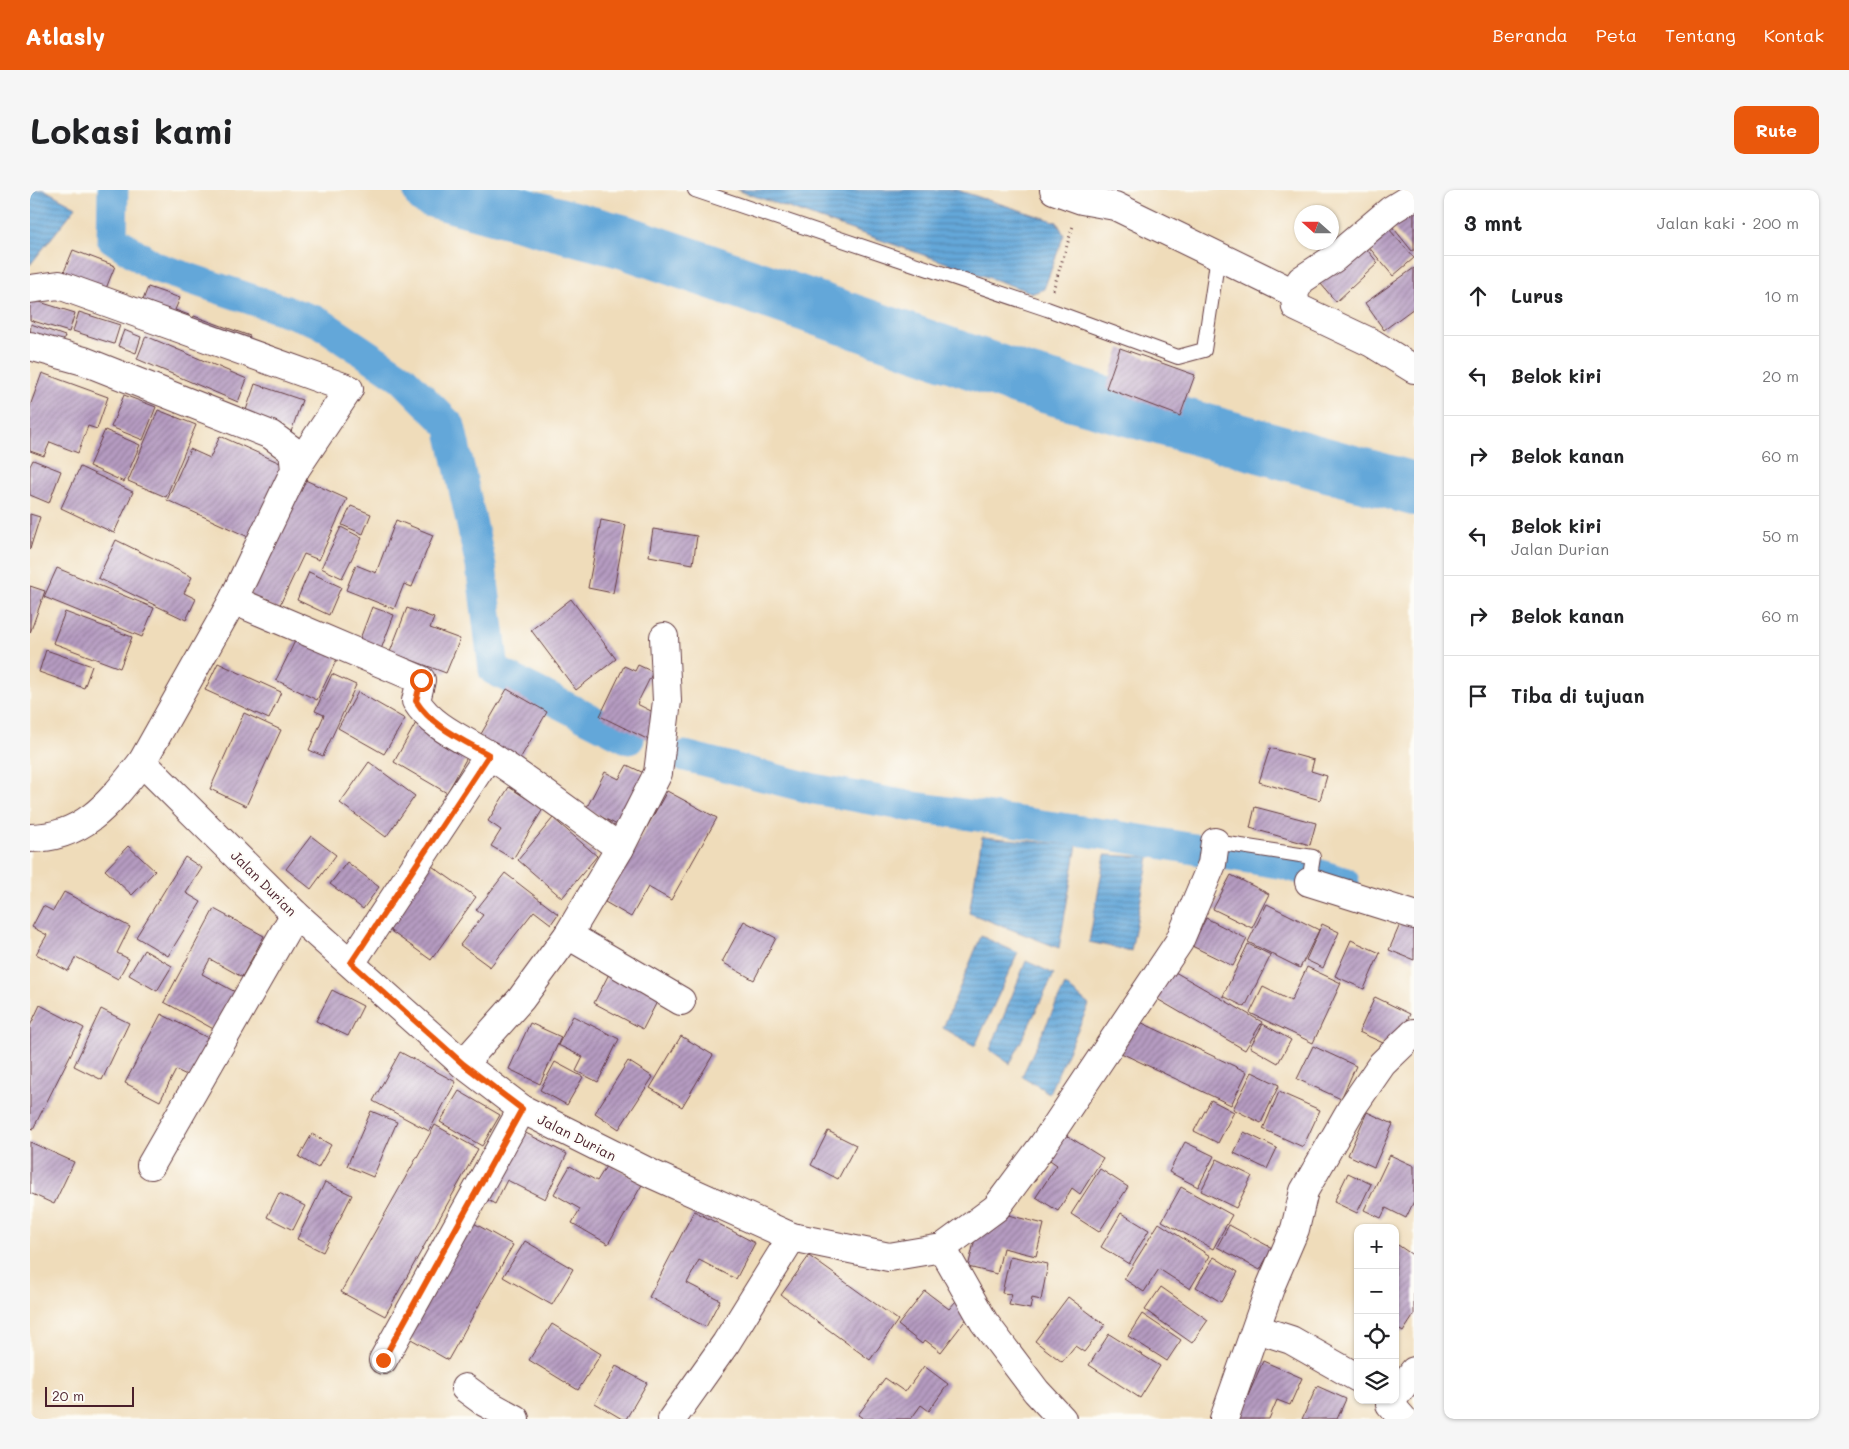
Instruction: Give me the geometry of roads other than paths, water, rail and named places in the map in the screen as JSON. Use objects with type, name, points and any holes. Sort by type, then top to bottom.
[{"type":"street","points":[[1054,190],[1082,200],[1116,198],[1218,256],[1294,292]]},
{"type":"street","points":[[1414,196],[1391,210],[1333,259],[1301,280],[1294,292],[1296,307],[1372,343],[1414,369]]},
{"type":"street","points":[[30,289],[59,285],[349,389],[295,470],[233,600],[142,762],[107,807],[81,825],[49,838],[30,838]]},
{"type":"street","points":[[30,346],[84,361],[271,436],[293,451],[295,470]]},
{"type":"street","points":[[233,600],[421,680],[416,701],[423,712],[437,724],[489,755],[620,848]]},
{"type":"street","points":[[463,1064],[521,999],[568,935],[620,848],[658,773],[667,701],[664,637]]},
{"type":"street","points":[[351,963],[489,755]]},
{"type":"street","name":"Jalan Durian","points":[[142,762],[295,914],[463,1064],[522,1109],[654,1175],[792,1237],[889,1257],[942,1248]]},
{"type":"street","points":[[1062,1419],[1036,1391],[984,1322],[942,1248],[996,1208],[1044,1145],[1179,942],[1213,853]]},
{"type":"street","points":[[1311,870],[1414,915]]},
{"type":"street","points":[[151,1165],[295,914]]},
{"type":"street","points":[[568,935],[681,1001]]},
{"type":"street","points":[[1224,1419],[1271,1285],[1295,1229],[1304,1191],[1353,1106],[1382,1064],[1414,1033]]},
{"type":"street","points":[[383,1360],[522,1109]]},
{"type":"street","points":[[673,1419],[726,1343],[792,1237]]},
{"type":"street","points":[[1256,1329],[1291,1340],[1354,1376]]},
{"type":"street","points":[[1399,1395],[1414,1371]]},
{"type":"street","points":[[465,1388],[484,1402],[515,1419]]},
{"type":"lane","points":[[695,190],[1047,309],[1178,357],[1204,350],[1218,256]]},
{"type":"lane","points":[[1213,853],[1311,870]]},
{"type":"water","points":[[30,190],[45,190],[76,207],[30,265]]},
{"type":"water","points":[[737,190],[957,190],[1057,222],[1064,235],[1044,289],[1033,293]]},
{"type":"water","points":[[982,837],[1077,845],[1059,948],[969,913]]},
{"type":"water","points":[[1105,855],[1149,857],[1131,951],[1089,942]]},
{"type":"water","points":[[981,936],[1018,953],[975,1046],[943,1028]]},
{"type":"water","points":[[1026,961],[1054,974],[1010,1064],[990,1050]]},
{"type":"water","points":[[1065,985],[1089,1005],[1049,1093],[1022,1076]]},
{"type":"waterway","points":[[113,190],[112,238],[155,267],[319,322],[402,378],[450,426],[481,566],[494,670],[629,739]]},
{"type":"waterway","points":[[430,190],[625,242],[1023,380],[1414,489]]},
{"type":"waterway","points":[[685,756],[814,789],[908,806],[1110,835],[1284,864],[1344,882]]}]
